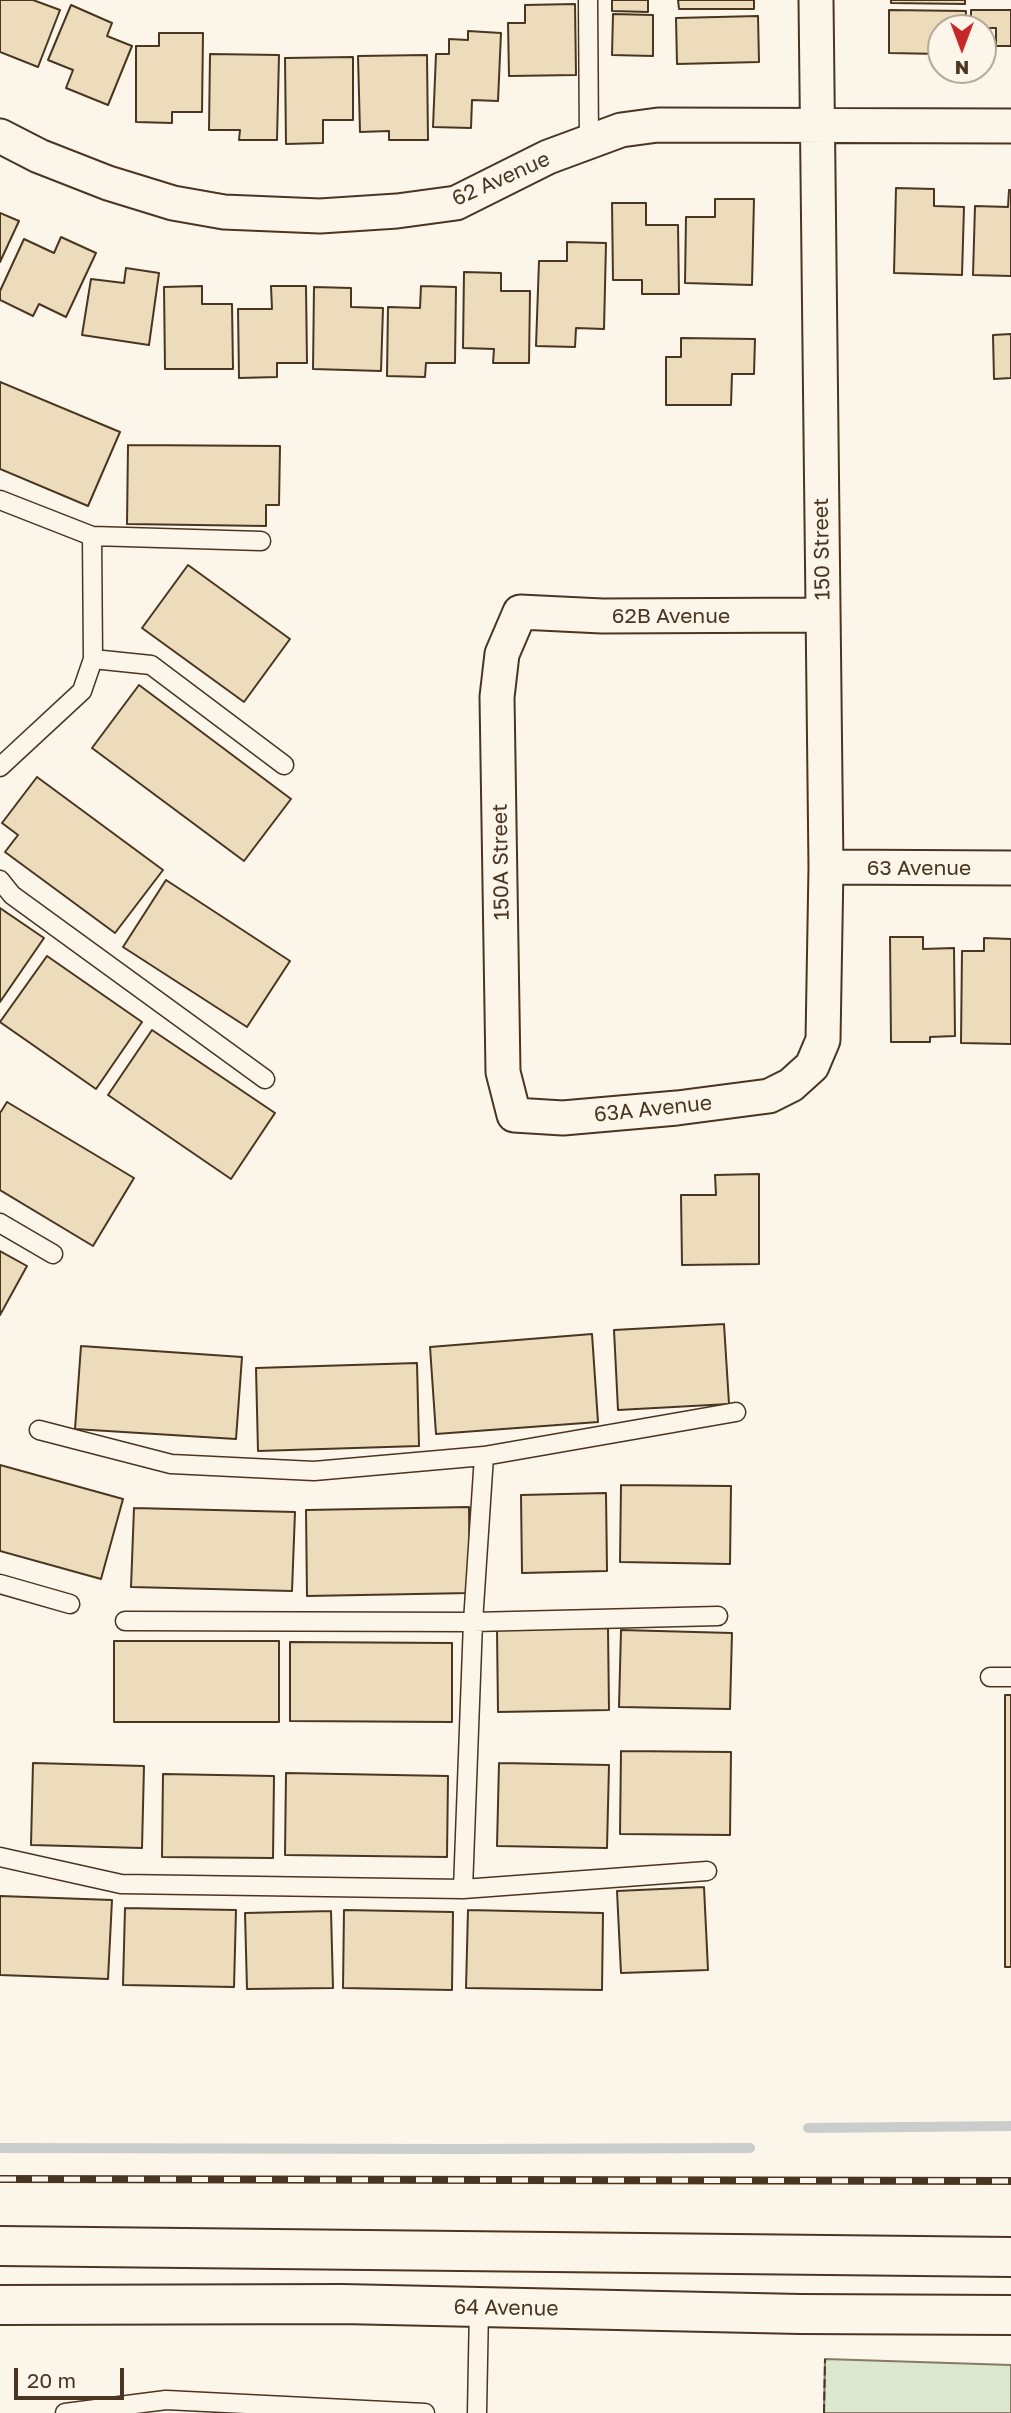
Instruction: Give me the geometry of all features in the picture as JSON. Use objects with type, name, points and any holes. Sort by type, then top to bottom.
[{"type":"main road","points":[[0,2246],[1011,2258]]},
{"type":"main road","name":"64 Avenue","points":[[0,2305],[342,2304],[800,2314],[1011,2315]]},
{"type":"street","name":"150 Street","points":[[790,1086],[812,1066],[823,1040],[826,867],[816,0]]},
{"type":"street","name":"62 Avenue","points":[[0,136],[39,156],[108,183],[173,203],[224,212],[320,216],[397,211],[456,202],[548,157],[589,141],[621,130],[658,125],[1011,126]]},
{"type":"street","name":"62B Avenue","points":[[520,612],[601,617],[823,615]]},
{"type":"street","name":"150A Street","points":[[513,1115],[503,1072],[497,697],[502,654],[520,612]]},
{"type":"street","name":"63 Avenue","points":[[826,867],[1011,868]]},
{"type":"street","name":"63A Avenue","points":[[513,1115],[563,1118],[677,1108],[769,1096],[790,1086]]},
{"type":"lane","points":[[587,0],[589,141]]},
{"type":"lane","points":[[0,500],[92,536],[261,541]]},
{"type":"lane","points":[[0,767],[82,691],[93,659],[92,536]]},
{"type":"lane","points":[[93,659],[150,665],[284,765]]},
{"type":"lane","points":[[0,880],[12,895],[265,1079]]},
{"type":"lane","points":[[0,1223],[53,1254]]},
{"type":"lane","points":[[39,1430],[171,1464],[314,1471],[484,1456],[736,1412]]},
{"type":"lane","points":[[463,1889],[472,1622],[484,1456]]},
{"type":"lane","points":[[0,1584],[70,1604]]},
{"type":"lane","points":[[125,1620],[472,1622],[718,1616]]},
{"type":"lane","points":[[990,1677],[1011,1677]]},
{"type":"lane","points":[[0,1857],[121,1884],[463,1889],[707,1871]]},
{"type":"lane","points":[[477,2413],[480,2307]]},
{"type":"lane","points":[[65,2413],[166,2400],[425,2413]]},
{"type":"green space","points":[[825,2359],[1011,2365],[1011,2413],[824,2413]]},
{"type":"building","points":[[0,0],[33,0],[60,10],[38,67],[0,52]]},
{"type":"building","points":[[612,0],[648,0],[648,12],[612,11]]},
{"type":"building","points":[[678,0],[754,0],[754,9],[679,9]]},
{"type":"building","points":[[891,0],[965,0],[965,4],[891,3]]},
{"type":"building","points":[[575,4],[576,75],[509,76],[508,23],[525,23],[525,5]]},
{"type":"building","points":[[71,5],[112,23],[107,36],[132,46],[108,105],[66,88],[73,70],[48,60]]},
{"type":"building","points":[[889,10],[966,11],[966,14],[927,14],[927,54],[889,53]]},
{"type":"building","points":[[971,10],[1011,10],[1011,46],[997,46],[997,14],[971,14]]},
{"type":"building","points":[[613,14],[653,15],[653,56],[612,55]]},
{"type":"building","points":[[758,16],[759,62],[677,64],[676,18]]},
{"type":"building","points":[[468,31],[501,33],[498,101],[472,100],[471,128],[433,127],[436,54],[449,54],[449,39],[468,40]]},
{"type":"building","points":[[159,33],[203,33],[202,112],[172,112],[172,123],[136,122],[136,46],[159,46]]},
{"type":"building","points":[[210,54],[279,55],[277,140],[239,140],[240,130],[209,130]]},
{"type":"building","points":[[427,55],[428,140],[389,140],[389,131],[360,132],[358,56]]},
{"type":"building","points":[[353,57],[353,120],[323,120],[323,143],[286,144],[285,58]]},
{"type":"building","points":[[896,188],[934,189],[934,206],[964,207],[962,275],[894,273]]},
{"type":"building","points":[[1009,190],[1011,276],[973,275],[975,206],[1008,207]]},
{"type":"building","points":[[715,199],[754,199],[752,285],[685,283],[686,217],[715,217]]},
{"type":"building","points":[[612,203],[646,203],[646,225],[678,225],[679,294],[642,294],[642,280],[613,280]]},
{"type":"building","points":[[0,213],[19,221],[0,262]]},
{"type":"building","points":[[61,237],[96,253],[66,317],[39,304],[33,316],[0,300],[0,291],[24,239],[54,253]]},
{"type":"building","points":[[567,242],[606,243],[604,329],[576,328],[575,347],[536,346],[539,261],[567,261]]},
{"type":"building","points":[[126,268],[159,273],[149,345],[82,335],[91,279],[124,283]]},
{"type":"building","points":[[464,272],[501,273],[501,291],[530,291],[529,363],[493,363],[494,349],[463,348]]},
{"type":"building","points":[[202,286],[202,304],[232,304],[233,369],[165,369],[164,287]]},
{"type":"building","points":[[271,286],[306,286],[307,363],[277,363],[277,377],[239,378],[238,309],[272,309]]},
{"type":"building","points":[[421,286],[456,287],[455,363],[426,363],[425,377],[387,376],[388,307],[420,308]]},
{"type":"building","points":[[314,287],[351,288],[351,307],[383,308],[381,371],[313,369]]},
{"type":"building","points":[[1011,334],[1011,378],[994,379],[993,335]]},
{"type":"building","points":[[681,338],[755,339],[754,374],[732,374],[731,405],[666,405],[666,357],[681,357]]},
{"type":"building","points":[[0,382],[120,432],[88,506],[0,469]]},
{"type":"building","points":[[128,445],[280,446],[279,505],[266,505],[266,526],[127,524]]},
{"type":"building","points":[[188,565],[290,639],[244,702],[142,628]]},
{"type":"building","points":[[139,685],[291,799],[244,861],[92,748]]},
{"type":"building","points":[[37,777],[163,870],[115,933],[5,852],[18,835],[2,823]]},
{"type":"building","points":[[166,880],[290,961],[247,1027],[123,947]]},
{"type":"building","points":[[0,908],[44,938],[0,1002]]},
{"type":"building","points":[[890,937],[923,937],[923,949],[954,948],[955,1036],[930,1037],[930,1042],[891,1042]]},
{"type":"building","points":[[984,938],[1011,939],[1011,1044],[961,1043],[962,951],[984,951]]},
{"type":"building","points":[[47,956],[142,1022],[96,1089],[0,1022]]},
{"type":"building","points":[[152,1030],[275,1113],[231,1179],[108,1095]]},
{"type":"building","points":[[7,1102],[134,1178],[93,1246],[0,1190],[0,1113]]},
{"type":"building","points":[[759,1174],[759,1264],[682,1265],[681,1195],[716,1195],[715,1175]]},
{"type":"building","points":[[0,1251],[27,1266],[0,1315]]},
{"type":"building","points":[[724,1324],[729,1404],[618,1410],[614,1330]]},
{"type":"building","points":[[592,1334],[598,1422],[436,1434],[430,1347]]},
{"type":"building","points":[[81,1346],[242,1357],[236,1439],[75,1429]]},
{"type":"building","points":[[417,1363],[419,1446],[258,1451],[256,1368]]},
{"type":"building","points":[[0,1465],[123,1499],[101,1579],[0,1551]]},
{"type":"building","points":[[621,1485],[731,1486],[730,1564],[620,1562]]},
{"type":"building","points":[[606,1493],[607,1571],[522,1573],[521,1495]]},
{"type":"building","points":[[469,1507],[470,1593],[307,1596],[306,1510]]},
{"type":"building","points":[[134,1508],[295,1512],[292,1591],[131,1587]]},
{"type":"building","points":[[608,1628],[609,1710],[498,1712],[497,1629]]},
{"type":"building","points":[[621,1630],[732,1633],[730,1709],[619,1707]]},
{"type":"building","points":[[114,1641],[279,1641],[279,1722],[114,1722]]},
{"type":"building","points":[[290,1642],[452,1643],[452,1722],[290,1721]]},
{"type":"building","points":[[1005,1695],[1011,1695],[1011,1967],[1005,1967]]},
{"type":"building","points":[[621,1751],[731,1752],[730,1835],[620,1834]]},
{"type":"building","points":[[33,1763],[144,1766],[142,1848],[31,1845]]},
{"type":"building","points":[[499,1763],[609,1765],[607,1848],[497,1846]]},
{"type":"building","points":[[286,1773],[448,1776],[447,1857],[285,1855]]},
{"type":"building","points":[[163,1774],[274,1776],[273,1858],[162,1857]]},
{"type":"building","points":[[704,1887],[708,1970],[621,1973],[617,1891]]},
{"type":"building","points":[[0,1896],[112,1900],[108,1979],[0,1975]]},
{"type":"building","points":[[125,1908],[236,1910],[234,1987],[123,1985]]},
{"type":"building","points":[[344,1910],[453,1912],[452,1990],[343,1988]]},
{"type":"building","points":[[468,1910],[603,1913],[602,1990],[466,1988]]},
{"type":"building","points":[[331,1911],[333,1988],[247,1989],[245,1913]]},
{"type":"waterway","points":[[808,2128],[1011,2126]]},
{"type":"waterway","points":[[0,2148],[750,2148]]},
{"type":"railway","points":[[0,2179],[1011,2181]]},
{"type":"fence","points":[[824,2413],[825,2359]]}]
